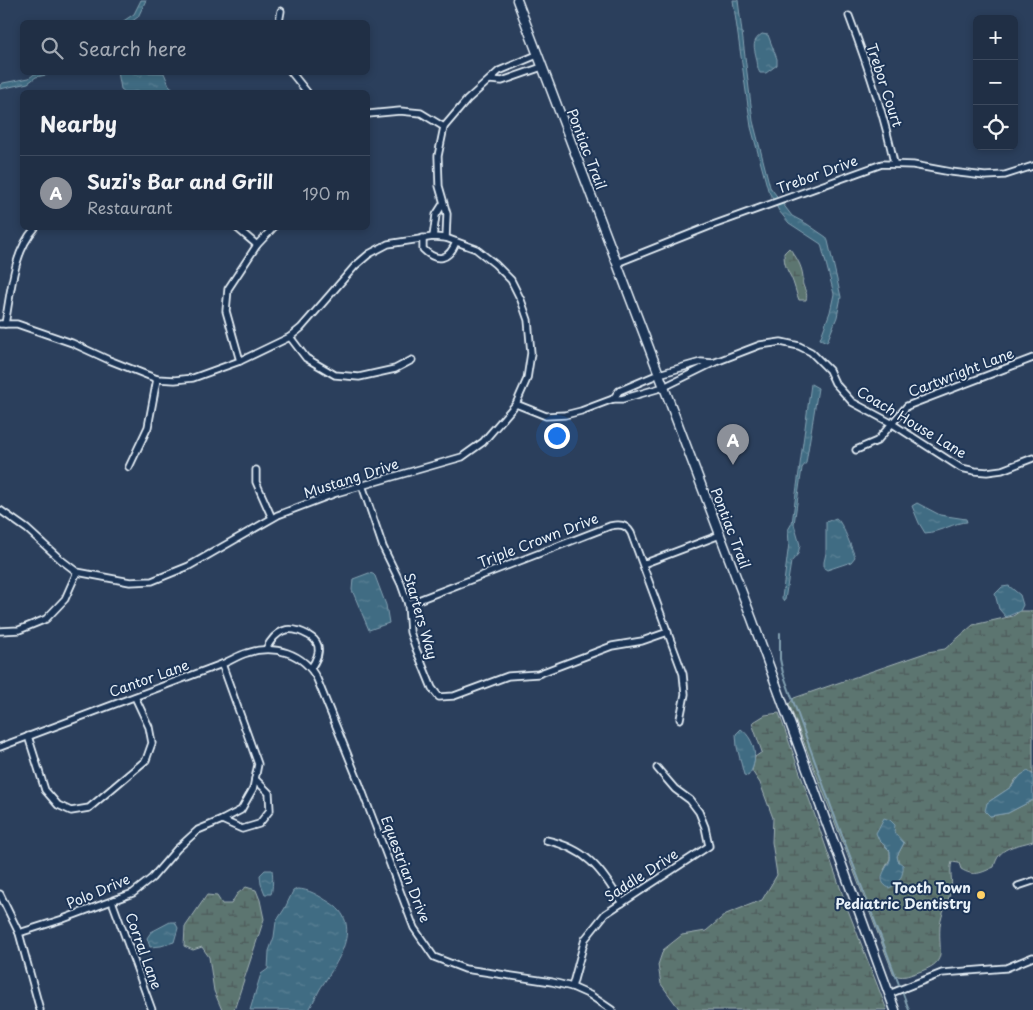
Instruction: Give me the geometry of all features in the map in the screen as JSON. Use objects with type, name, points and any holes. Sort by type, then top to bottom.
[{"type":"main road","name":"Pontiac Trail","points":[[517,0],[720,535],[895,1010]]},
{"type":"street","points":[[279,20],[281,11]]},
{"type":"street","name":"Trebor Court","points":[[849,16],[888,132],[894,163]]},
{"type":"street","points":[[446,238],[447,214],[439,186],[438,156],[444,127],[467,100],[499,71],[538,55]]},
{"type":"street","points":[[490,80],[502,81],[542,67]]},
{"type":"street","points":[[293,75],[305,90]]},
{"type":"street","points":[[370,114],[421,113],[444,127]]},
{"type":"street","name":"Trebor Drive","points":[[617,263],[767,205],[876,166],[894,163],[913,164],[951,172],[985,176],[1005,175],[1033,166]]},
{"type":"street","points":[[433,237],[436,216],[443,204]]},
{"type":"street","points":[[33,230],[28,236],[16,264],[2,324],[17,324],[72,343],[158,379],[148,427],[129,467]]},
{"type":"street","points":[[239,230],[257,245]]},
{"type":"street","points":[[240,361],[226,311],[228,289],[257,245],[271,230]]},
{"type":"street","points":[[423,238],[423,249],[435,257],[449,255],[456,242]]},
{"type":"street","name":"Mustang Drive","points":[[0,510],[27,529],[60,560],[77,572],[130,582],[152,580],[189,566],[272,518],[336,493],[462,457],[483,442],[516,404],[526,379],[531,354],[528,320],[511,280],[476,249],[446,238],[423,238],[388,244],[369,254],[301,328],[290,337],[240,361],[193,378],[158,379]]},
{"type":"street","points":[[290,337],[306,358],[335,375],[359,377],[395,369],[412,360]]},
{"type":"street","name":"Coach House Lane","points":[[613,399],[622,399],[664,387],[713,363],[769,343],[781,342],[799,346],[811,352],[821,360],[829,370],[835,383],[852,402],[891,423],[961,468],[975,471],[1002,470],[1033,458]]},
{"type":"street","name":"Cartwright Lane","points":[[856,450],[877,441],[907,406],[1033,358]]},
{"type":"street","name":"Coach House Lane","points":[[613,399],[619,392],[659,374],[701,362],[713,363]]},
{"type":"street","points":[[516,404],[546,416],[581,412],[613,399]]},
{"type":"street","points":[[256,470],[256,482],[272,518]]},
{"type":"street","name":"Starters Way","points":[[362,485],[383,547],[401,584],[408,604],[410,632],[416,649],[432,688],[439,696],[445,698],[454,696],[508,676],[538,674],[612,646],[642,642],[668,632]]},
{"type":"street","name":"Triple Crown Drive","points":[[408,604],[617,524],[625,526],[643,564],[681,667],[685,694],[680,719]]},
{"type":"street","points":[[643,564],[720,535]]},
{"type":"street","points":[[0,631],[19,630],[46,619],[65,599],[77,572]]},
{"type":"street","points":[[290,629],[299,630],[314,639],[318,647],[318,656],[311,668],[302,660],[284,652],[266,649],[272,638],[281,632],[290,629]]},
{"type":"street","name":"Cantor Lane","points":[[0,747],[222,664],[246,653],[266,649]]},
{"type":"street","name":"Polo Drive","points":[[19,933],[133,893],[152,878],[176,849],[198,830],[241,810],[253,789],[258,764],[222,664]]},
{"type":"street","name":"Equestrian Drive","points":[[311,668],[360,785],[414,928],[434,957],[464,970],[552,982],[572,987],[590,995],[612,1010]]},
{"type":"street","points":[[28,736],[45,790],[58,804],[71,811],[89,808],[146,760],[152,743],[149,727],[135,697]]},
{"type":"street","name":"Saddle Drive","points":[[572,987],[586,939],[605,914],[709,846],[705,827],[699,812],[690,800],[675,789],[657,768]]},
{"type":"street","points":[[222,820],[242,829],[259,824],[270,810],[269,793],[255,779]]},
{"type":"street","points":[[546,840],[579,852],[600,869],[622,903]]},
{"type":"street","points":[[1018,886],[1033,881]]},
{"type":"street","points":[[0,894],[19,933],[40,1010]]},
{"type":"street","name":"Corral Lane","points":[[112,901],[152,1010]]},
{"type":"street","points":[[889,994],[942,974],[1006,968],[1033,958]]},
{"type":"green space","points":[[789,248],[801,269],[806,300],[799,300],[784,260],[784,253]]},
{"type":"green space","points":[[1020,611],[1033,611],[1033,775],[1032,773],[1016,779],[1011,787],[987,803],[990,816],[1008,813],[1033,800],[1033,841],[1008,848],[996,860],[994,867],[981,872],[970,873],[961,869],[959,863],[952,862],[950,894],[940,926],[940,956],[938,961],[926,969],[910,975],[894,975],[789,704],[794,698],[928,652],[945,649],[973,625],[1013,616]],"holes":[[[904,843],[897,856],[898,861],[884,870],[890,859],[890,851],[885,846]]]},
{"type":"green space","points":[[779,713],[848,910],[887,1010],[680,1010],[661,984],[658,965],[663,950],[682,935],[706,931],[726,914],[762,900],[777,875],[772,842],[773,818],[760,783],[752,771],[755,757],[762,752],[752,723],[765,715]]},
{"type":"green space","points":[[246,887],[256,890],[264,919],[234,1010],[222,1010],[214,991],[209,957],[202,947],[193,950],[184,946],[185,927],[207,895],[217,896],[222,904],[231,904],[237,894]]},
{"type":"water","points":[[141,0],[146,0],[138,17],[134,20],[125,20],[134,14]]},
{"type":"water","points":[[733,0],[738,0],[753,121],[770,187],[792,216],[826,237],[828,241],[841,297],[837,317],[827,342],[820,339],[830,312],[834,294],[821,244],[789,223],[779,211],[768,190],[751,127]]},
{"type":"water","points":[[762,34],[768,35],[777,59],[777,65],[766,73],[760,73],[759,71],[755,49],[756,40]]},
{"type":"water","points":[[33,75],[46,75],[36,77],[28,83],[0,89],[0,85],[3,83],[29,78]]},
{"type":"water","points":[[119,75],[165,75],[169,85],[175,90],[122,90]]},
{"type":"water","points":[[811,384],[818,388],[806,463],[802,468],[794,524],[800,545],[798,554],[791,562],[785,600],[783,601],[789,543],[788,530],[792,523]]},
{"type":"water","points":[[917,503],[940,515],[966,519],[967,522],[925,533],[912,506]]},
{"type":"water","points":[[836,518],[844,530],[855,557],[851,562],[827,570],[824,568],[826,522]]},
{"type":"water","points":[[369,573],[375,576],[386,605],[389,623],[369,630],[352,590],[353,579]]},
{"type":"water","points":[[1009,586],[1020,595],[1023,605],[1020,611],[1006,617],[999,609],[995,594],[1002,587]]},
{"type":"water","points":[[741,729],[750,739],[754,751],[754,764],[748,776],[744,775],[737,747],[736,734]]},
{"type":"water","points":[[1028,771],[1033,775],[1033,800],[1008,813],[990,816],[985,811],[987,803],[1011,787],[1021,775]]},
{"type":"water","points":[[884,818],[890,820],[895,825],[894,832],[904,843],[897,856],[898,861],[903,865],[902,876],[896,884],[889,888],[882,882],[882,878],[890,860],[890,851],[879,840],[876,833]]},
{"type":"water","points":[[265,870],[272,870],[271,894],[265,894],[261,884],[260,875]]},
{"type":"water","points":[[297,889],[306,890],[318,895],[340,911],[345,921],[347,933],[340,956],[309,1010],[250,1010],[261,974],[268,969],[269,951],[274,937],[276,922],[293,891]]},
{"type":"water","points":[[170,922],[175,922],[178,928],[174,942],[150,947],[147,938],[151,932]]},
{"type":"waterway","points":[[780,633],[780,659],[783,673],[832,809],[900,987]]},
{"type":"waterway","points":[[902,991],[909,1010]]},
{"type":"place","name":"Suzi's Bar and Grill","points":[[733,465]]},
{"type":"place","name":"Tooth Town Pediatric Dentistry","points":[[981,895]]}]
